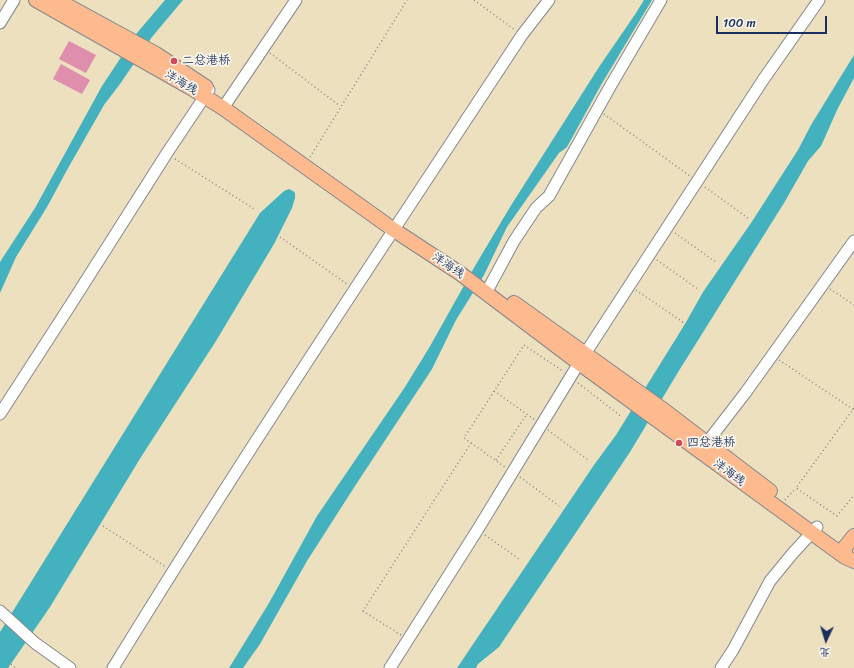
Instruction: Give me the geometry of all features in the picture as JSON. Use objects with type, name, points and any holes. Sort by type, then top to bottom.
[{"type":"main road","name":"洋海线","points":[[36,0],[120,41]]},
{"type":"main road","name":"洋海线","points":[[57,0],[120,41],[207,93],[309,159],[397,226]]},
{"type":"main road","name":"洋海线","points":[[225,105],[485,287],[849,556]]},
{"type":"main road","name":"洋海线","points":[[704,448],[784,502],[814,530]]},
{"type":"main road","points":[[849,556],[854,536]]},
{"type":"street","points":[[0,23],[14,0]]},
{"type":"street","points":[[225,105],[296,0]]},
{"type":"street","points":[[113,668],[173,571],[314,351],[522,35],[549,0]]},
{"type":"street","points":[[485,287],[536,208],[549,196],[661,0]]},
{"type":"street","points":[[390,668],[629,285],[763,80],[819,0]]},
{"type":"street","points":[[0,414],[207,93]]},
{"type":"street","points":[[704,448],[854,241]]},
{"type":"street","points":[[721,668],[733,650],[770,581],[793,552],[814,530]]},
{"type":"street","points":[[0,611],[35,643],[70,668]]},
{"type":"path","points":[[309,159],[406,0]]},
{"type":"path","points":[[474,0],[522,35]]},
{"type":"path","points":[[264,48],[341,107]]},
{"type":"path","points":[[597,110],[748,218]]},
{"type":"path","points":[[167,153],[256,210]]},
{"type":"path","points":[[667,227],[717,263]]},
{"type":"path","points":[[280,237],[355,289]]},
{"type":"path","points":[[649,255],[699,290]]},
{"type":"path","points":[[823,284],[854,304]]},
{"type":"path","points":[[629,285],[684,323]]},
{"type":"path","points":[[408,640],[363,611],[471,443],[464,438],[524,345],[571,377],[622,417]]},
{"type":"path","points":[[772,356],[854,409],[784,502]]},
{"type":"path","points":[[496,460],[527,414]]},
{"type":"path","points":[[796,488],[837,516],[854,495]]},
{"type":"path","points":[[103,526],[173,571]]},
{"type":"path","points":[[478,529],[519,559]]},
{"type":"path","points":[[11,664],[16,668]]},
{"type":"water","points":[[165,0],[183,0],[152,37],[104,105],[47,207],[16,257],[0,293],[0,262],[35,208],[102,86],[137,33]]},
{"type":"water","points":[[644,0],[652,0],[601,85],[567,147],[559,153],[507,227],[484,275],[456,320],[432,369],[307,561],[260,644],[243,668],[229,668],[269,603],[317,516],[405,387],[510,207],[599,67]]},
{"type":"water","points":[[854,55],[854,78],[838,108],[821,146],[808,161],[784,203],[630,452],[499,647],[478,664],[476,668],[457,668],[594,465],[616,435],[685,324],[703,292],[751,223],[798,150],[811,125]]},
{"type":"water","points":[[289,189],[295,193],[292,208],[274,244],[216,341],[141,457],[50,607],[8,668],[0,668],[0,632],[260,213],[284,191]]},
{"type":"building","points":[[69,41],[96,55],[86,73],[59,59]]},
{"type":"building","points":[[61,64],[90,80],[82,94],[53,79]]},
{"type":"place","name":"二总港桥","points":[[174,61]]},
{"type":"place","name":"四总港桥","points":[[679,443]]}]
